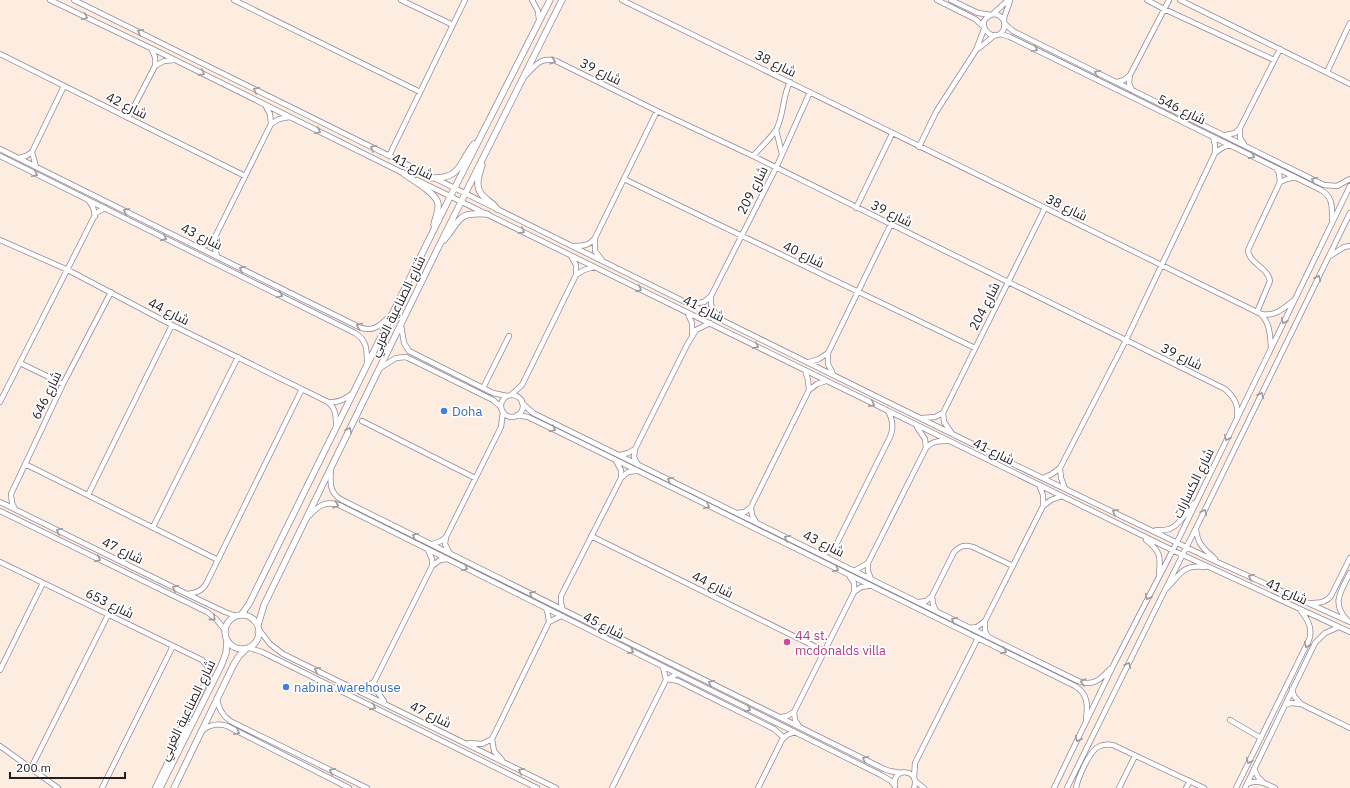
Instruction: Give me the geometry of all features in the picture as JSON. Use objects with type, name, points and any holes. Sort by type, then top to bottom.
[{"type":"main road","name":"شارع الصناعية الغربي","points":[[239,615],[249,604],[450,196],[550,0]]},
{"type":"main road","name":"شارع الصناعية الغربي","points":[[259,628],[264,605],[304,521],[461,201],[562,2]]},
{"type":"main road","points":[[432,178],[445,178],[454,173],[468,151],[480,138]]},
{"type":"main road","points":[[485,156],[478,180],[478,188],[483,196],[497,209]]},
{"type":"main road","points":[[403,173],[437,199],[438,208],[433,232]]},
{"type":"main road","points":[[438,248],[465,214],[487,214]]},
{"type":"main road","points":[[239,615],[251,617],[259,628],[258,641],[248,648],[235,648],[227,640],[225,630],[226,625],[230,620],[239,615]]},
{"type":"main road","name":"شارع الصناعية الغربي","points":[[160,788],[224,660],[227,640]]},
{"type":"main road","name":"شارع الصناعية الغربي","points":[[174,788],[236,660],[248,648]]},
{"type":"main road","points":[[176,744],[197,714]]},
{"type":"street","name":"شارع 41","points":[[50,0],[151,48],[571,256],[1172,550],[1350,632]]},
{"type":"street","name":"شارع 41","points":[[74,0],[432,178],[1043,478],[1217,562],[1350,622]]},
{"type":"street","points":[[234,0],[420,92]]},
{"type":"street","points":[[401,0],[453,25]]},
{"type":"street","points":[[389,156],[465,0]]},
{"type":"street","points":[[532,0],[538,11],[539,21]]},
{"type":"street","name":"شارع 38","points":[[622,0],[1259,313]]},
{"type":"street","points":[[937,0],[975,19],[987,33],[997,35]]},
{"type":"street","points":[[951,0],[978,13],[1000,16],[1004,22]]},
{"type":"street","points":[[976,50],[1003,30],[1009,0]]},
{"type":"street","points":[[919,147],[936,112],[976,50],[984,28],[984,21],[1009,0]]},
{"type":"street","points":[[1147,0],[1164,10],[1274,60]]},
{"type":"street","points":[[1132,90],[1129,83],[1130,75],[1169,0]]},
{"type":"street","points":[[1180,0],[1350,84]]},
{"type":"street","name":"شارع 546","points":[[1004,22],[1013,31],[1328,186],[1338,186],[1350,179]]},
{"type":"street","points":[[1327,72],[1350,23]]},
{"type":"street","name":"شارع 546","points":[[997,35],[1010,37],[1321,190],[1328,196],[1332,204],[1331,223]]},
{"type":"street","points":[[128,118],[155,66],[155,57],[151,48]]},
{"type":"street","points":[[1225,136],[1235,133],[1240,128],[1280,49]]},
{"type":"street","name":"شارع 42","points":[[0,54],[245,176]]},
{"type":"street","name":"شارع 39","points":[[522,79],[541,61],[551,59],[753,156],[1225,389],[1230,393],[1237,404],[1237,417]]},
{"type":"street","points":[[155,66],[164,61],[174,60]]},
{"type":"street","points":[[1117,82],[1124,80],[1130,75]]},
{"type":"street","points":[[753,156],[776,130],[783,108],[786,91],[790,82]]},
{"type":"street","points":[[19,158],[32,152],[64,86]]},
{"type":"street","name":"شارع 209","points":[[711,296],[776,168],[810,92]]},
{"type":"street","points":[[265,105],[270,114],[271,124]]},
{"type":"street","points":[[570,245],[585,246],[595,238],[657,111]]},
{"type":"street","points":[[199,247],[213,241],[271,124],[279,119],[289,117]]},
{"type":"street","points":[[1240,128],[1240,138],[1245,145]]},
{"type":"street","points":[[776,130],[782,154]]},
{"type":"street","points":[[856,208],[892,134]]},
{"type":"street","points":[[1043,478],[1060,468],[1126,340],[1215,153],[1216,145],[1213,137]]},
{"type":"street","points":[[1215,153],[1230,145]]},
{"type":"street","name":"شارع 43","points":[[0,149],[364,329],[368,330],[376,328],[392,314]]},
{"type":"street","points":[[32,152],[36,167]]},
{"type":"street","name":"شارع 43","points":[[0,156],[355,333],[365,342],[367,350],[367,364]]},
{"type":"street","points":[[1259,313],[1270,281],[1267,274],[1249,256],[1248,250],[1280,182],[1279,173],[1276,168]]},
{"type":"street","points":[[1280,182],[1295,177]]},
{"type":"street","name":"شارع 40","points":[[624,179],[975,348]]},
{"type":"street","name":"شارع الكسارات","points":[[1054,788],[1114,664],[1177,542],[1350,186]]},
{"type":"street","points":[[89,200],[93,207],[94,216]]},
{"type":"street","points":[[0,402],[94,216],[104,208]]},
{"type":"street","name":"شارع 204","points":[[943,413],[1045,208]]},
{"type":"street","name":"شارع الكسارات","points":[[1067,788],[1162,594],[1187,547],[1350,213]]},
{"type":"street","points":[[833,374],[828,364],[828,353],[891,224]]},
{"type":"street","points":[[595,238],[594,242],[596,251],[604,262]]},
{"type":"street","name":"شارع 44","points":[[0,240],[68,270],[172,325],[328,402]]},
{"type":"street","points":[[213,241],[217,256]]},
{"type":"street","points":[[1328,257],[1344,247],[1350,246]]},
{"type":"street","points":[[431,544],[441,541],[446,537],[501,427],[502,402],[522,385],[576,275],[576,265],[571,256]]},
{"type":"street","points":[[576,275],[584,270],[594,267]]},
{"type":"street","name":"شارع 646","points":[[15,509],[12,504],[11,494],[63,384],[111,292]]},
{"type":"street","points":[[690,305],[704,302],[711,296]]},
{"type":"street","points":[[711,296],[711,306],[717,318]]},
{"type":"street","points":[[1259,313],[1270,315],[1275,314],[1294,300]]},
{"type":"street","points":[[687,312],[692,323],[692,334]]},
{"type":"street","points":[[1259,313],[1265,319],[1270,330],[1271,349]]},
{"type":"street","points":[[401,323],[404,343],[410,351],[496,394],[518,397],[522,402]]},
{"type":"street","points":[[638,464],[634,457],[635,449],[692,334],[700,327],[710,323]]},
{"type":"street","points":[[88,496],[172,325]]},
{"type":"street","points":[[484,388],[509,336]]},
{"type":"street","points":[[808,362],[819,359],[828,353]]},
{"type":"street","points":[[153,527],[238,357]]},
{"type":"street","points":[[380,368],[396,358],[406,358],[493,400],[506,415],[515,416]]},
{"type":"street","points":[[20,363],[63,384]]},
{"type":"street","points":[[805,370],[809,390]]},
{"type":"street","points":[[737,513],[745,512],[751,507],[809,390],[817,384],[826,381]]},
{"type":"street","points":[[501,427],[522,410],[522,385]]},
{"type":"street","points":[[188,594],[198,592],[204,588],[302,389]]},
{"type":"street","points":[[328,402],[341,401],[354,392]]},
{"type":"street","points":[[328,402],[336,413],[337,428]]},
{"type":"street","name":"شارع 43","points":[[522,402],[533,413],[1082,683],[1087,684],[1097,682],[1114,664]]},
{"type":"street","points":[[821,554],[831,551],[837,543],[890,437],[893,427],[888,411]]},
{"type":"street","points":[[922,418],[935,417],[943,413],[944,422],[953,434]]},
{"type":"street","name":"شارع 43","points":[[515,416],[528,418],[636,470],[869,586],[1079,688],[1085,695],[1087,704],[1085,724]]},
{"type":"street","points":[[362,421],[475,478]]},
{"type":"street","points":[[915,425],[924,435],[926,448]]},
{"type":"street","points":[[854,571],[862,568],[868,563],[926,448],[936,441],[948,441]]},
{"type":"street","points":[[619,455],[628,453],[635,449]]},
{"type":"street","points":[[614,460],[619,466],[621,478]]},
{"type":"street","points":[[25,464],[218,560]]},
{"type":"street","name":"شارع 45","points":[[332,465],[330,484],[331,489],[337,497],[884,769],[895,773],[911,774],[915,779]]},
{"type":"street","points":[[1060,468],[1061,478],[1065,488]]},
{"type":"street","points":[[563,610],[561,596],[621,478],[628,472],[636,470]]},
{"type":"street","points":[[970,628],[977,627],[985,621],[1043,506],[1043,496],[1039,485]]},
{"type":"street","points":[[1150,529],[1162,531],[1173,528],[1178,524],[1199,495]]},
{"type":"street","points":[[1043,506],[1062,496]]},
{"type":"street","name":"شارع 47","points":[[0,502],[225,612],[239,615]]},
{"type":"street","name":"شارع 45","points":[[304,521],[324,504],[334,504],[881,775],[891,781],[895,787]]},
{"type":"street","points":[[751,507],[752,515],[756,522]]},
{"type":"street","name":"شارع 47","points":[[0,511],[207,612],[216,619],[225,630]]},
{"type":"street","points":[[1196,528],[1201,546],[1217,562]]},
{"type":"street","points":[[1139,533],[1152,544],[1158,553],[1160,562],[1158,577]]},
{"type":"street","name":"شارع 44","points":[[591,536],[824,651]]},
{"type":"street","points":[[446,537],[446,547],[450,553]]},
{"type":"street","points":[[919,602],[926,601],[932,596],[954,552],[963,546],[968,545],[973,547],[1013,566]]},
{"type":"street","points":[[428,550],[432,559],[432,566]]},
{"type":"street","points":[[1306,602],[1324,602],[1329,598],[1333,593],[1350,558]]},
{"type":"street","points":[[350,686],[364,687],[374,682],[432,566],[440,560],[446,559]]},
{"type":"street","name":"شارع 653","points":[[0,562],[202,660],[208,667],[208,676],[191,713],[179,731],[176,744]]},
{"type":"street","points":[[868,563],[868,571],[871,579]]},
{"type":"street","points":[[1162,594],[1186,568],[1194,566],[1211,567]]},
{"type":"street","points":[[1350,573],[1340,594],[1338,603],[1341,612],[1350,622]]},
{"type":"street","points":[[800,727],[795,720],[794,712],[854,592],[854,583],[849,576]]},
{"type":"street","points":[[0,670],[42,583]]},
{"type":"street","points":[[854,592],[861,587],[869,586]]},
{"type":"street","points":[[549,602],[561,596]]},
{"type":"street","points":[[932,596],[936,611]]},
{"type":"street","points":[[504,762],[494,751],[492,739],[549,622],[546,608]]},
{"type":"street","points":[[1236,788],[1311,636],[1309,622],[1300,610]]},
{"type":"street","points":[[31,768],[108,615]]},
{"type":"street","points":[[549,622],[561,616]]},
{"type":"street","points":[[985,621],[985,631],[988,637]]},
{"type":"street","points":[[1245,786],[1317,640],[1325,633],[1339,626]]},
{"type":"street","name":"شارع 47","points":[[259,628],[276,650],[556,788]]},
{"type":"street","points":[[895,787],[896,778],[915,763],[978,638]]},
{"type":"street","points":[[102,788],[173,646]]},
{"type":"street","name":"شارع 47","points":[[248,648],[262,652],[536,788]]},
{"type":"street","points":[[663,667],[667,680]]},
{"type":"street","points":[[612,788],[667,680],[677,674]]},
{"type":"street","points":[[667,680],[678,682],[774,729],[782,738]]},
{"type":"street","points":[[374,682],[378,694],[387,704]]},
{"type":"street","points":[[1292,689],[1294,696],[1301,704]]},
{"type":"street","points":[[217,698],[217,703],[222,714],[230,721],[367,788]]},
{"type":"street","points":[[1285,705],[1291,703],[1301,704],[1350,728]]},
{"type":"street","points":[[780,717],[787,716],[794,712]]},
{"type":"street","points":[[1230,720],[1261,738]]},
{"type":"street","points":[[777,723],[781,731],[782,738]]},
{"type":"street","points":[[201,731],[211,725],[216,724],[227,726],[349,788]]},
{"type":"street","points":[[758,788],[782,738],[795,732]]},
{"type":"street","points":[[466,743],[482,744],[492,739]]},
{"type":"street","points":[[155,788],[176,744]]},
{"type":"street","points":[[1073,788],[1077,786],[1092,753],[1095,749],[1104,744],[1114,745],[1204,788]]},
{"type":"street","points":[[0,746],[58,788]]},
{"type":"street","points":[[1119,788],[1135,756]]},
{"type":"street","points":[[914,788],[915,763]]},
{"type":"street","points":[[1254,768],[1258,778],[1275,788]]},
{"type":"street","points":[[915,779],[924,788]]},
{"type":"street","points":[[1186,788],[1190,781]]},
{"type":"street","points":[[1245,786],[1252,782],[1263,782]]},
{"type":"shaded area","points":[[0,0],[1350,0],[1350,788],[0,788]]},
{"type":"place","name":"Doha","points":[[444,411]]},
{"type":"place","name":"44 st. mcdonalds villa","points":[[787,642]]},
{"type":"place","name":"nabina warehouse","points":[[286,687]]}]
